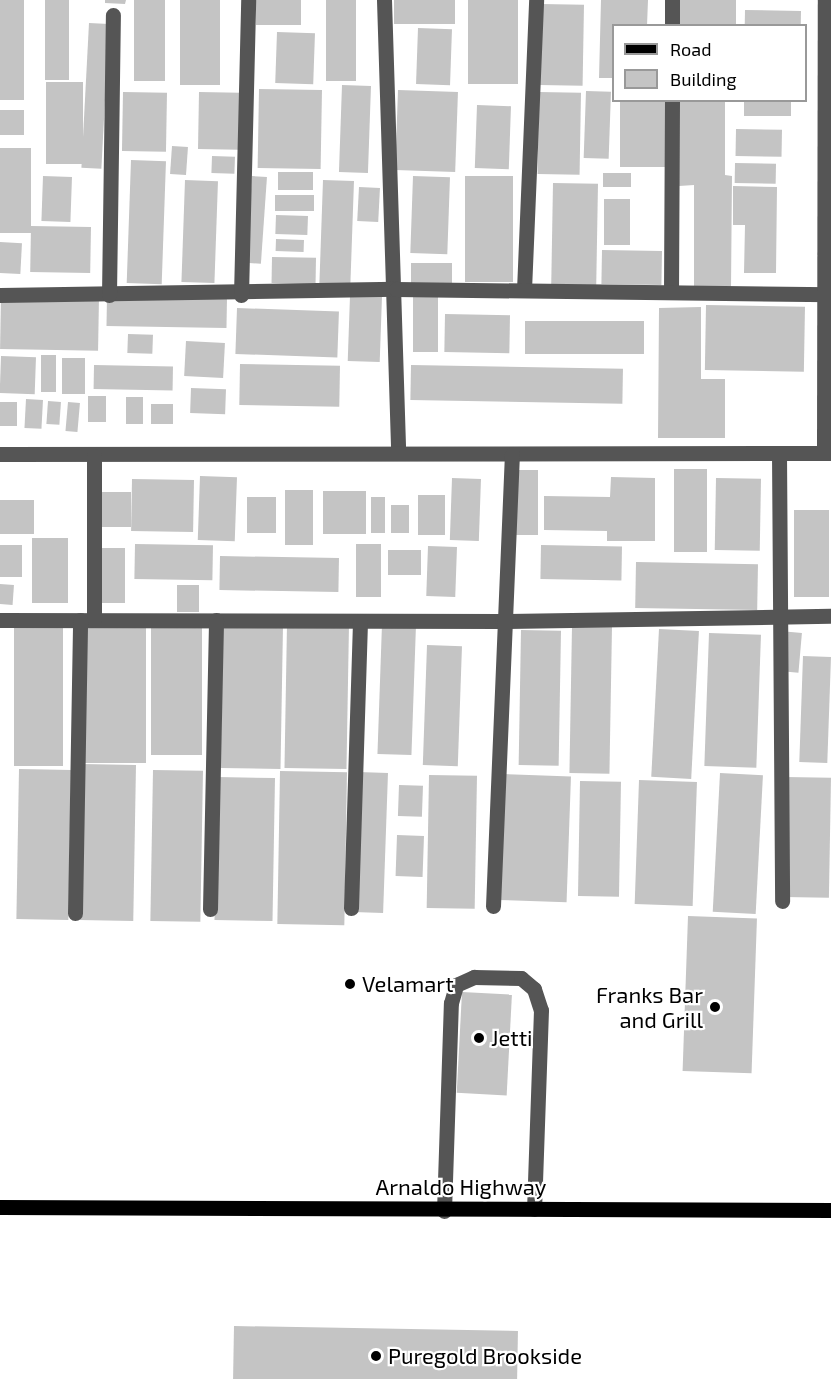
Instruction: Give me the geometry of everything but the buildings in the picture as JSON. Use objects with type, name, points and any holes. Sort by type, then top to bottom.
[{"type":"main road","name":"Arnaldo Highway","points":[[0,1207],[444,1211],[831,1210]]},
{"type":"main road","name":"Arnaldo Highway","points":[[0,1214],[92,1209]]},
{"type":"street","points":[[241,295],[248,0]]},
{"type":"street","points":[[384,0],[396,290],[398,453]]},
{"type":"street","points":[[524,290],[536,0]]},
{"type":"street","points":[[672,0],[672,24]]},
{"type":"street","points":[[0,454],[94,456],[828,453],[825,0]]},
{"type":"street","points":[[110,295],[113,15]]},
{"type":"street","points":[[671,292],[672,102]]},
{"type":"street","points":[[0,295],[241,295],[396,290],[828,294]]},
{"type":"street","points":[[779,453],[777,617],[782,901]]},
{"type":"street","points":[[493,906],[502,621],[512,454]]},
{"type":"street","points":[[75,913],[94,456]]},
{"type":"street","points":[[0,620],[502,621],[831,616]]},
{"type":"street","points":[[210,909],[216,620]]},
{"type":"street","points":[[351,908],[360,621]]},
{"type":"street","points":[[444,1211],[450,1003],[456,985],[474,977],[521,978],[534,989],[541,1010],[534,1209]]},
{"type":"place","name":"Velamart","points":[[350,984]]},
{"type":"place","name":"Franks Bar and Grill","points":[[715,1007]]},
{"type":"place","name":"Jetti","points":[[479,1038]]},
{"type":"place","name":"Puregold Brookside","points":[[376,1356]]}]
